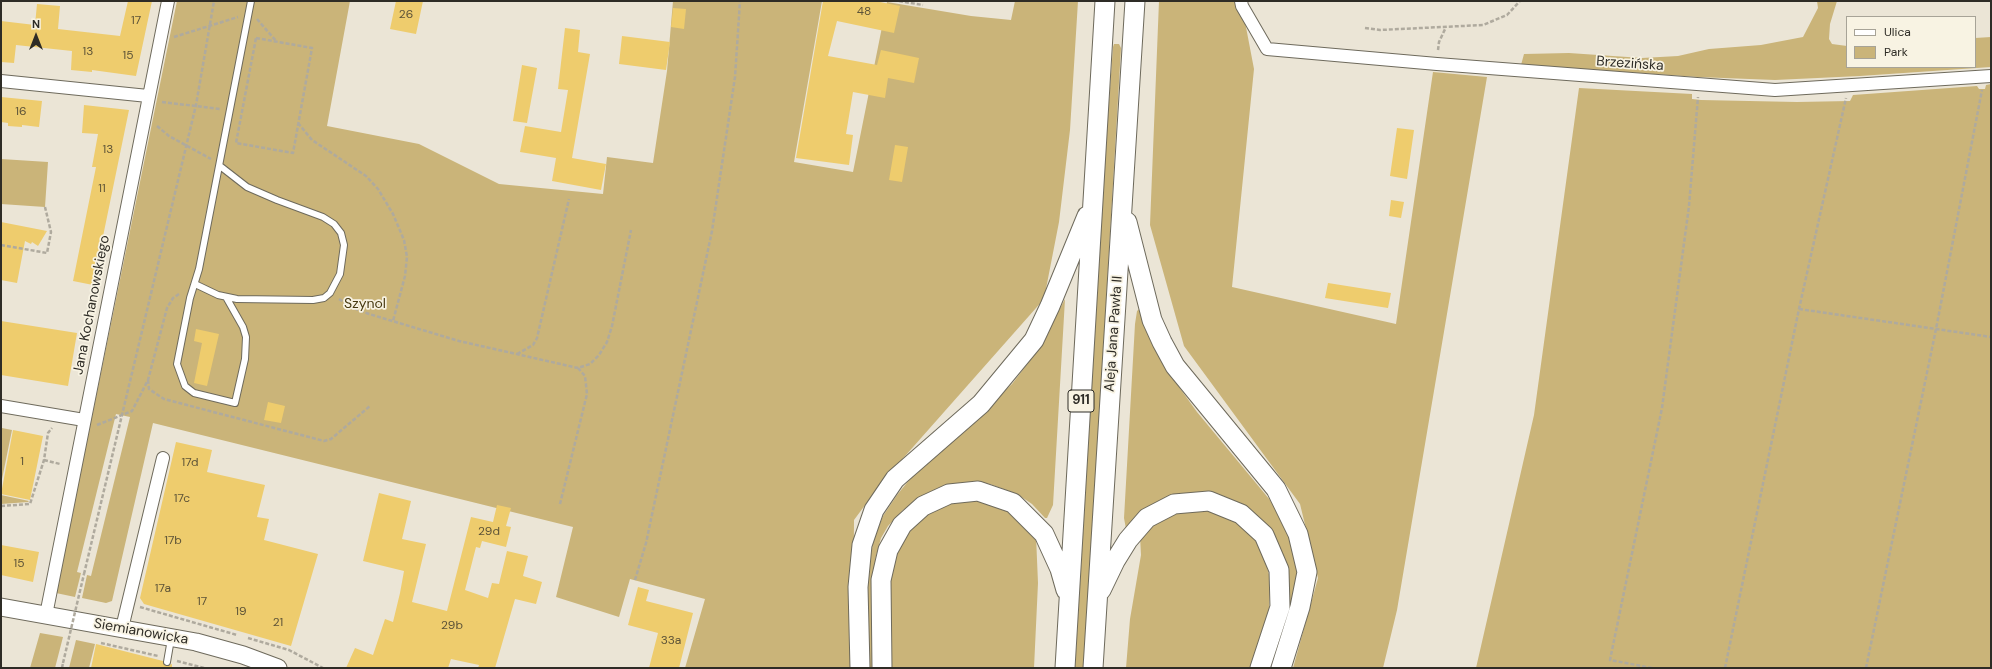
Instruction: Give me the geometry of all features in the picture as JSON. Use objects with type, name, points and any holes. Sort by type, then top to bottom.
[{"type":"main road","name":"Aleja Jana Pawła II","points":[[1065,668],[1105,1]]},
{"type":"main road","name":"Aleja Jana Pawła II","points":[[1093,668],[1135,1]]},
{"type":"main road","points":[[860,668],[858,588],[862,545],[874,510],[895,479],[981,404],[1034,340],[1050,306],[1093,202]]},
{"type":"main road","points":[[1122,203],[1152,320],[1162,342],[1175,366],[1276,490],[1298,534],[1307,572],[1300,607],[1281,668]]},
{"type":"main road","points":[[882,668],[881,580],[888,550],[902,525],[924,506],[949,494],[978,491],[1014,503],[1044,534],[1060,569],[1069,601]]},
{"type":"main road","points":[[1097,601],[1115,561],[1128,540],[1147,518],[1174,504],[1209,501],[1241,514],[1264,535],[1279,570],[1280,607],[1260,668]]},
{"type":"main road","name":"Siemianowicka","points":[[1,607],[172,637],[215,647],[278,668]]},
{"type":"street","name":"Jana Kochanowskiego","points":[[46,615],[168,1]]},
{"type":"street","name":"Brzezińska","points":[[1242,1],[1242,6],[1267,49],[1436,64],[1775,90],[1987,76]]},
{"type":"street","points":[[1,80],[148,96]]},
{"type":"street","points":[[1,406],[84,420]]},
{"type":"street","points":[[122,628],[163,458]]},
{"type":"lane","points":[[226,297],[243,327],[246,337],[245,359],[235,403],[194,393],[185,386],[177,364],[220,166],[251,1]]},
{"type":"lane","points":[[195,284],[226,297],[249,300],[313,300],[324,298],[330,293],[340,274],[344,257],[344,245],[341,233],[334,224],[323,217],[276,200],[247,187],[220,166]]},
{"type":"lane","points":[[167,662],[172,637]]},
{"type":"path","points":[[62,668],[196,105],[208,25],[214,1]]},
{"type":"path","points":[[635,580],[646,542],[712,231],[735,77],[740,1]]},
{"type":"path","points":[[899,1],[923,5]]},
{"type":"path","points":[[1365,28],[1380,30],[1483,25],[1507,15],[1520,1]]},
{"type":"path","points":[[160,42],[208,25],[241,16],[249,10],[276,42]]},
{"type":"path","points":[[1436,64],[1439,42],[1447,27]]},
{"type":"path","points":[[256,38],[276,42],[312,48],[292,153],[236,143],[256,38]]},
{"type":"path","points":[[1866,668],[1936,329],[1982,90],[1987,76]]},
{"type":"path","points":[[1652,668],[1610,660],[1662,408],[1689,206],[1698,107],[1698,84]]},
{"type":"path","points":[[1725,668],[1798,309],[1847,86]]},
{"type":"path","points":[[148,96],[172,104],[196,105],[231,110]]},
{"type":"path","points":[[146,111],[156,124],[169,136],[210,158],[220,166]]},
{"type":"path","points":[[298,124],[312,140],[366,176],[378,189],[394,214],[404,240],[407,257],[405,276],[393,321]]},
{"type":"path","points":[[516,354],[533,346],[537,338],[569,199]]},
{"type":"path","points":[[1,245],[47,253],[51,232],[45,207]]},
{"type":"path","points":[[330,293],[351,307],[459,341],[578,368],[590,364],[599,355],[607,342],[612,326],[631,230]]},
{"type":"path","points":[[82,432],[132,412],[148,380],[167,308],[173,298],[195,284]]},
{"type":"path","points":[[1798,309],[1991,337]]},
{"type":"path","points":[[560,504],[587,394],[585,376],[578,368]]},
{"type":"path","points":[[148,380],[149,389],[164,399],[324,441],[331,439],[370,406]]},
{"type":"path","points":[[1,506],[30,504],[44,460],[48,433],[53,427]]},
{"type":"path","points":[[44,460],[60,464]]},
{"type":"path","points":[[98,642],[140,652]]},
{"type":"green space","name":"Szynol","points":[[177,1],[350,1],[327,126],[419,144],[499,184],[603,194],[607,157],[653,163],[667,71],[673,1],[822,1],[794,162],[853,172],[887,2],[971,16],[1011,20],[1015,1],[1078,1],[1070,130],[1059,222],[1044,299],[883,481],[854,520],[853,668],[685,668],[705,599],[630,579],[619,617],[556,597],[573,527],[153,423],[112,601],[106,603],[82,598],[87,575],[91,576],[130,417],[116,414],[77,572],[81,573],[75,597],[56,593]]},
{"type":"green space","points":[[1159,1],[1241,1],[1254,69],[1232,287],[1396,324],[1433,72],[1487,77],[1397,610],[1383,668],[1293,668],[1318,578],[1300,504],[1184,346],[1150,225]]},
{"type":"green space","points":[[1817,1],[1837,1],[1830,24],[1829,39],[1832,44],[1846,46],[1846,68],[1976,68],[1976,38],[1991,37],[1991,67],[1860,76],[1775,80],[1698,77],[1521,65],[1524,54],[1569,53],[1642,58],[1678,56],[1709,49],[1761,45],[1803,37],[1818,8]]},
{"type":"green space","points":[[1114,44],[1119,44],[1121,48],[1085,659],[1084,668],[1075,668],[1107,130]]},
{"type":"green space","points":[[1991,84],[1991,668],[1476,668],[1534,415],[1579,88],[1692,94],[1692,99],[1701,100],[1797,102],[1850,101],[1853,95],[1977,86],[1979,89],[1985,89],[1986,85]]},
{"type":"green space","points":[[1,159],[48,162],[45,207],[1,204]]},
{"type":"green space","points":[[1065,299],[1053,505],[1047,518],[1045,518],[1032,504],[1017,494],[990,484],[969,482],[952,484],[938,488],[903,510],[888,526],[881,538],[876,556],[873,573],[874,668],[868,668],[867,597],[869,563],[874,539],[883,516],[910,479],[1012,384],[1038,350]]},
{"type":"green space","points":[[1140,308],[1163,364],[1197,412],[1270,500],[1289,532],[1297,566],[1297,584],[1274,668],[1269,668],[1285,567],[1210,497],[1126,529],[1124,518],[1135,324],[1137,311]]},
{"type":"green space","points":[[1,426],[2,428],[12,430],[1,484]]},
{"type":"green space","points":[[1,495],[29,501],[1,504]]},
{"type":"green space","points":[[971,499],[1005,507],[1036,536],[1038,583],[1034,668],[889,668],[890,579],[892,564],[903,537],[926,515],[949,503]]},
{"type":"green space","points":[[1210,508],[1242,525],[1261,546],[1270,578],[1269,614],[1252,668],[1126,668],[1130,619],[1141,555],[1140,536],[1154,520],[1179,509]]},
{"type":"green space","points":[[40,633],[63,637],[55,668],[30,668]]},
{"type":"green space","points":[[76,640],[95,644],[89,668],[69,668]]},
{"type":"building","points":[[128,1],[152,1],[136,76],[92,70],[92,72],[71,70],[72,51],[16,45],[14,63],[1,62],[1,21],[35,25],[37,4],[60,6],[58,29],[120,36]]},
{"type":"building","points":[[396,1],[423,1],[416,34],[390,29]]},
{"type":"building","points":[[823,1],[875,1],[900,6],[894,33],[837,21],[828,56],[877,65],[881,50],[919,58],[914,83],[888,78],[885,98],[853,92],[846,134],[853,135],[849,165],[796,158]]},
{"type":"building","points":[[673,8],[686,9],[684,29],[671,27]]},
{"type":"building","points":[[565,28],[580,30],[578,52],[590,54],[572,158],[606,164],[601,190],[552,181],[556,158],[520,152],[525,126],[561,132],[568,90],[558,89]]},
{"type":"building","points":[[622,36],[670,42],[666,70],[619,64]]},
{"type":"building","points":[[522,65],[537,68],[527,123],[513,121]]},
{"type":"building","points":[[1,97],[42,101],[39,127],[22,125],[22,127],[8,126],[8,123],[1,122]]},
{"type":"building","points":[[84,105],[129,110],[93,285],[73,281],[96,167],[92,167],[98,134],[82,133]]},
{"type":"building","points":[[1397,128],[1414,130],[1407,179],[1390,176]]},
{"type":"building","points":[[895,145],[908,147],[902,182],[889,180]]},
{"type":"building","points":[[1391,200],[1404,202],[1401,218],[1389,216]]},
{"type":"building","points":[[1,222],[47,231],[38,246],[32,242],[31,244],[25,241],[17,283],[1,280]]},
{"type":"building","points":[[1328,283],[1391,293],[1388,308],[1325,298]]},
{"type":"building","points":[[1,321],[77,333],[68,386],[1,375]]},
{"type":"building","points":[[196,329],[219,334],[207,386],[194,383],[202,343],[194,341]]},
{"type":"building","points":[[268,402],[285,406],[281,423],[264,420]]},
{"type":"building","points":[[13,430],[43,436],[30,500],[1,494]]},
{"type":"building","points":[[176,442],[212,450],[207,472],[265,485],[257,517],[269,519],[264,540],[318,554],[291,646],[144,604],[140,598]]},
{"type":"building","points":[[379,493],[411,501],[402,539],[426,544],[412,602],[447,611],[471,517],[493,522],[497,505],[511,508],[506,526],[511,527],[506,547],[482,541],[480,548],[476,547],[465,590],[488,598],[492,583],[499,584],[507,551],[528,556],[523,576],[542,582],[536,604],[515,599],[495,668],[478,668],[479,665],[451,659],[448,668],[346,668],[355,648],[373,655],[385,619],[393,622],[400,593],[404,571],[363,561]]},
{"type":"building","points":[[1,545],[39,552],[33,582],[1,575]]},
{"type":"building","points":[[638,587],[649,590],[646,601],[693,613],[679,668],[649,668],[658,633],[628,625]]},
{"type":"building","points":[[96,644],[163,661],[166,666],[172,664],[172,668],[91,668]]}]
